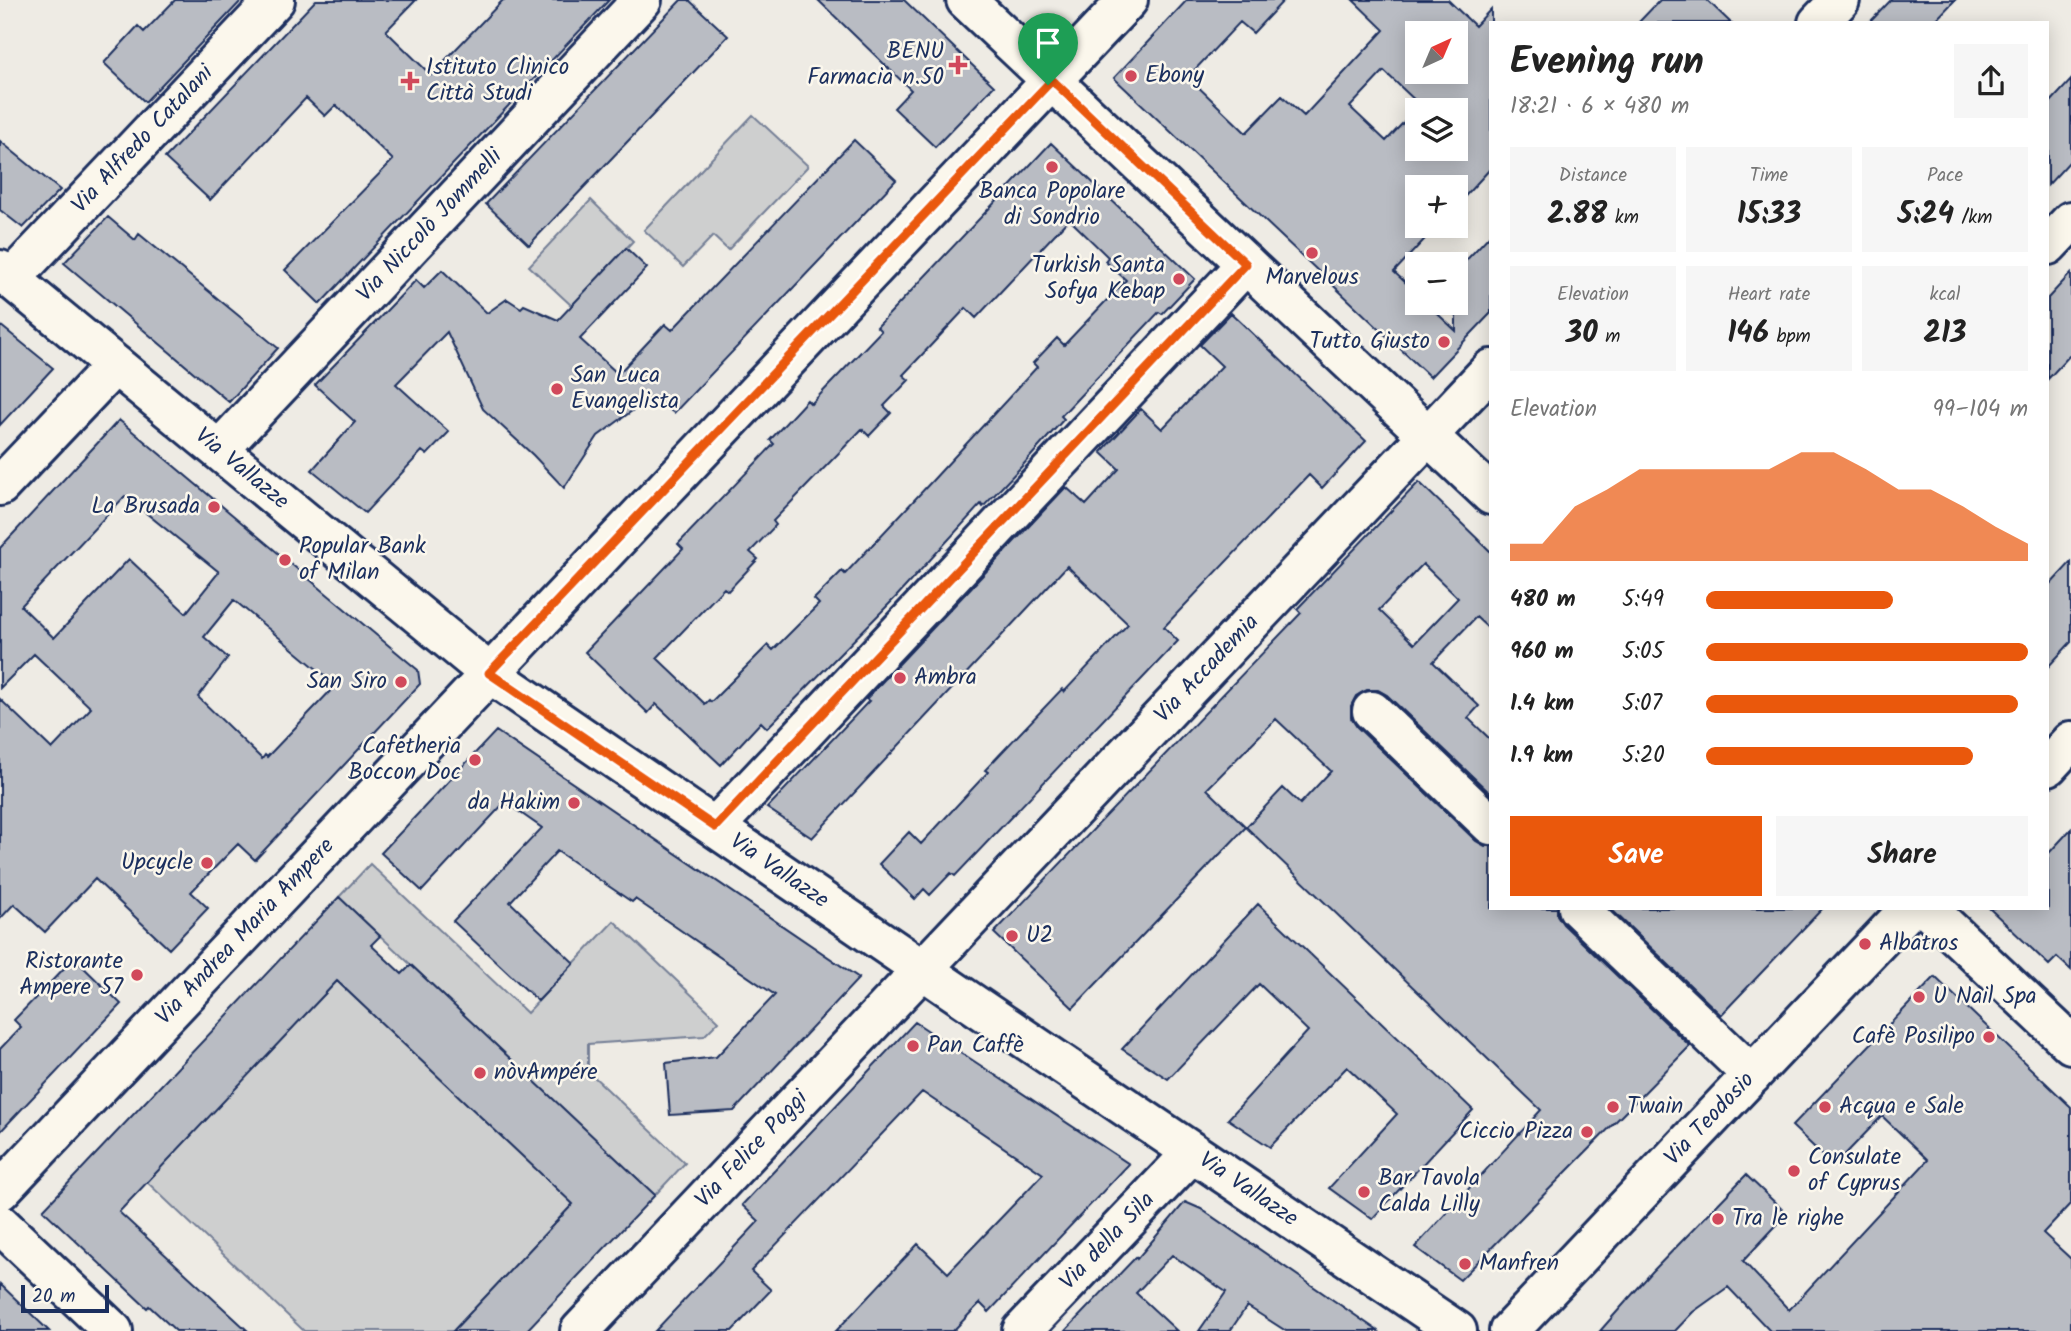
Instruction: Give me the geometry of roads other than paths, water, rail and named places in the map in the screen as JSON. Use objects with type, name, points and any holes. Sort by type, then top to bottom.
[{"type":"street","name":"Via Alfredo Catalani","points":[[5,274],[275,0]]},
{"type":"street","name":"Via Niccolò Jommelli","points":[[219,450],[642,0]]},
{"type":"street","points":[[966,0],[1489,493]]},
{"type":"street","name":"Via Andrea Maria Ampere","points":[[0,1191],[1128,0]]},
{"type":"street","points":[[1820,21],[1840,0]]},
{"type":"street","points":[[2049,245],[2071,221]]},
{"type":"street","points":[[715,827],[1246,264]]},
{"type":"street","name":"Via Vallazze","points":[[5,274],[489,673],[1457,1331]]},
{"type":"street","points":[[0,486],[115,365]]},
{"type":"street","name":"Via Accademia","points":[[924,970],[1489,371]]},
{"type":"street","points":[[1372,711],[1489,823]]},
{"type":"street","points":[[2049,765],[2071,741]]},
{"type":"street","points":[[1580,910],[1752,1075]]},
{"type":"street","name":"Via Teodosio","points":[[1509,1331],[1908,910]]},
{"type":"street","points":[[1929,910],[2071,1044]]},
{"type":"street","name":"Via Felice Poggi","points":[[580,1331],[924,970]]},
{"type":"street","name":"Via della Sila","points":[[1022,1331],[1192,1153]]},
{"type":"street","points":[[0,1224],[113,1331]]},
{"type":"place","name":"BENU Farmacia n.50","points":[[958,65]]},
{"type":"place","name":"Ebony","points":[[1131,76]]},
{"type":"place","name":"Istituto Clinico Città Studi","points":[[410,81]]},
{"type":"place","name":"Banca Popolare di Sondrio","points":[[1052,167]]},
{"type":"place","name":"Marvelous","points":[[1312,253]]},
{"type":"place","name":"Turkish Santa Sofya Kebap","points":[[1179,279]]},
{"type":"place","name":"Tutto Giusto","points":[[1444,342]]},
{"type":"place","name":"San Luca Evangelista","points":[[557,389]]},
{"type":"place","name":"La Brusada","points":[[214,507]]},
{"type":"place","name":"Popular Bank of Milan","points":[[285,560]]},
{"type":"place","name":"Ambra","points":[[900,678]]},
{"type":"place","name":"San Siro","points":[[401,682]]},
{"type":"place","name":"Cafetheria Boccon Doc","points":[[475,760]]},
{"type":"place","name":"da Hakim","points":[[574,803]]},
{"type":"place","name":"Upcycle","points":[[207,863]]},
{"type":"place","name":"U2","points":[[1012,936]]},
{"type":"place","name":"Albatros","points":[[1865,944]]},
{"type":"place","name":"Ristorante Ampere 57","points":[[137,975]]},
{"type":"place","name":"U Nail Spa","points":[[1919,997]]},
{"type":"place","name":"Cafè Posilipo","points":[[1989,1037]]},
{"type":"place","name":"Pan Caffè","points":[[913,1046]]},
{"type":"place","name":"nòvAmpére","points":[[480,1073]]},
{"type":"place","name":"Twain","points":[[1613,1107]]},
{"type":"place","name":"Acqua e Sale","points":[[1825,1107]]},
{"type":"place","name":"Ciccio Pizza","points":[[1587,1132]]},
{"type":"place","name":"Consulate of Cyprus","points":[[1794,1171]]},
{"type":"place","name":"Bar Tavola Calda Lilly","points":[[1364,1192]]},
{"type":"place","name":"Tra le righe","points":[[1718,1219]]},
{"type":"place","name":"Manfren","points":[[1465,1264]]}]
